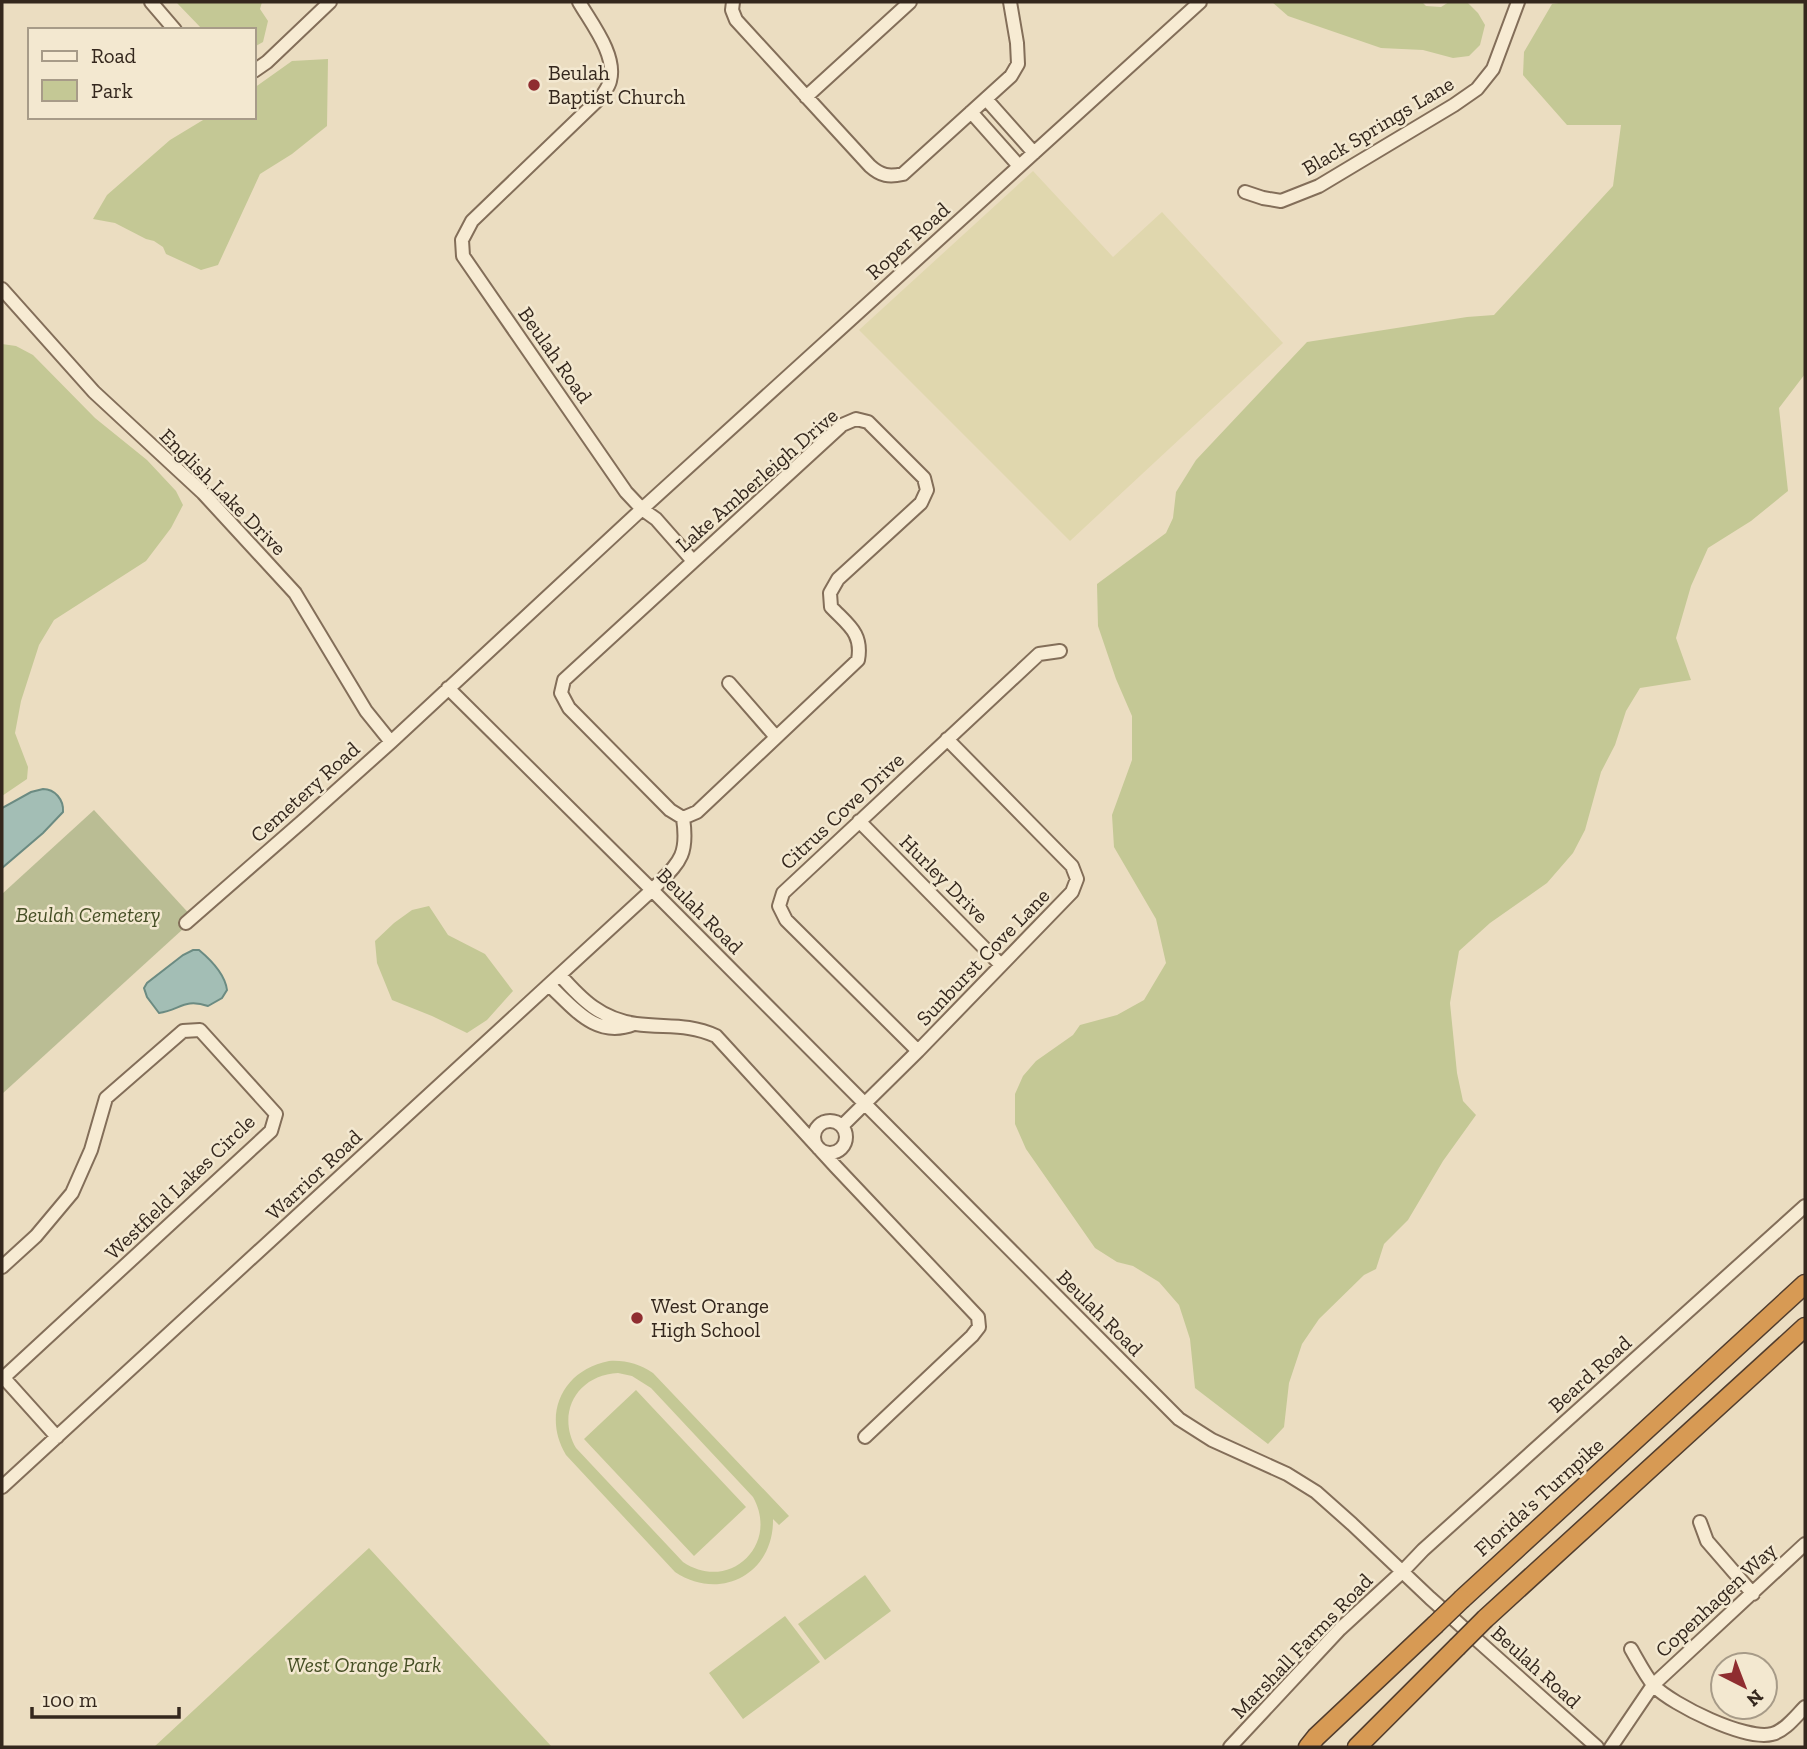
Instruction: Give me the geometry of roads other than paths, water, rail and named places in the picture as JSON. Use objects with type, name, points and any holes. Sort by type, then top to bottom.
[{"type":"highway","name":"Florida's Turnpike","points":[[1309,1744],[1462,1599],[1805,1284]]},
{"type":"highway","points":[[1357,1747],[1485,1619],[1805,1327]]},
{"type":"street","points":[[150,2],[173,28]]},
{"type":"street","points":[[256,70],[330,2]]},
{"type":"street","name":"Beulah Road","points":[[579,2],[606,47],[611,67],[608,87],[602,96],[471,221],[462,240],[463,256],[626,492],[656,519],[693,561]]},
{"type":"street","points":[[733,2],[732,10],[736,20],[870,166],[879,174],[891,176],[903,174],[1011,76],[1018,64],[1010,2]]},
{"type":"street","points":[[806,97],[910,2]]},
{"type":"street","name":"Roper Road","points":[[642,509],[1200,2]]},
{"type":"street","name":"Black Springs Lane","points":[[1245,192],[1281,201],[1319,186],[1454,106],[1477,89],[1493,69],[1518,2]]},
{"type":"street","points":[[986,99],[1034,153]]},
{"type":"street","points":[[971,112],[1019,166]]},
{"type":"street","name":"English Lake Drive","points":[[2,289],[94,392],[203,493],[295,593],[366,711],[391,742]]},
{"type":"street","name":"Lake Amberleigh Drive","points":[[856,419],[868,422],[924,478],[927,490],[921,503],[838,579],[830,593],[831,607],[857,635],[861,647],[858,660],[697,812],[683,818],[670,810],[569,708],[561,693],[564,680],[693,561],[842,425],[856,419]]},
{"type":"street","points":[[448,688],[642,509]]},
{"type":"street","name":"Citrus Cove Drive","points":[[918,1051],[786,920],[779,906],[783,892],[1040,654],[1060,651]]},
{"type":"street","points":[[729,683],[776,737]]},
{"type":"street","name":"Beulah Road","points":[[448,688],[1179,1419],[1212,1440],[1287,1474],[1316,1492],[1597,1747]]},
{"type":"street","name":"Cemetery Road","points":[[186,923],[391,742],[448,688]]},
{"type":"street","name":"Sunburst Cove Lane","points":[[842,1126],[1072,892],[1077,879],[1072,866],[947,739]]},
{"type":"street","points":[[652,890],[676,866],[684,853],[686,835],[683,818]]},
{"type":"street","name":"Hurley Drive","points":[[859,821],[1001,965]]},
{"type":"street","name":"Warrior Road","points":[[2,1487],[652,890]]},
{"type":"street","points":[[560,975],[583,1001],[596,1010],[634,1024],[700,1029],[716,1036],[978,1317],[980,1323],[972,1336],[865,1437]]},
{"type":"street","points":[[550,985],[587,1020],[604,1028],[614,1029],[634,1024]]},
{"type":"street","name":"Westfield Lakes Circle","points":[[2,1267],[36,1236],[72,1193],[91,1150],[106,1098],[183,1031],[200,1030],[276,1114],[271,1131],[3,1378]]},
{"type":"street","points":[[831,1121],[842,1126],[846,1138],[841,1149],[830,1153],[819,1148],[814,1137],[819,1126],[831,1121]]},
{"type":"street","name":"Beard Road","points":[[1402,1572],[1423,1550],[1805,1206]]},
{"type":"street","points":[[3,1378],[57,1437]]},
{"type":"street","points":[[1700,1522],[1707,1541],[1753,1594]]},
{"type":"street","name":"Copenhagen Way","points":[[1611,1747],[1653,1685],[1805,1544]]},
{"type":"street","name":"Marshall Farms Road","points":[[1230,1747],[1340,1629],[1402,1572]]},
{"type":"street","points":[[1631,1649],[1653,1685]]},
{"type":"street","name":"Copenhagen Way","points":[[1653,1685],[1696,1714],[1752,1734],[1770,1735],[1780,1731],[1805,1707]]},
{"type":"water","points":[[43,789],[58,796],[63,812],[2,868],[2,808],[31,792]]},
{"type":"water","points":[[199,950],[213,963],[227,990],[222,998],[208,1006],[193,1003],[159,1013],[144,988],[183,955]]},
{"type":"place","name":"Beulah Baptist Church","points":[[534,85]]},
{"type":"place","name":"West Orange High School","points":[[637,1318]]},
{"type":"park label","name":"Beulah Cemetery","points":[[88,915]]},
{"type":"park label","name":"West Orange Park","points":[[364,1665]]}]
